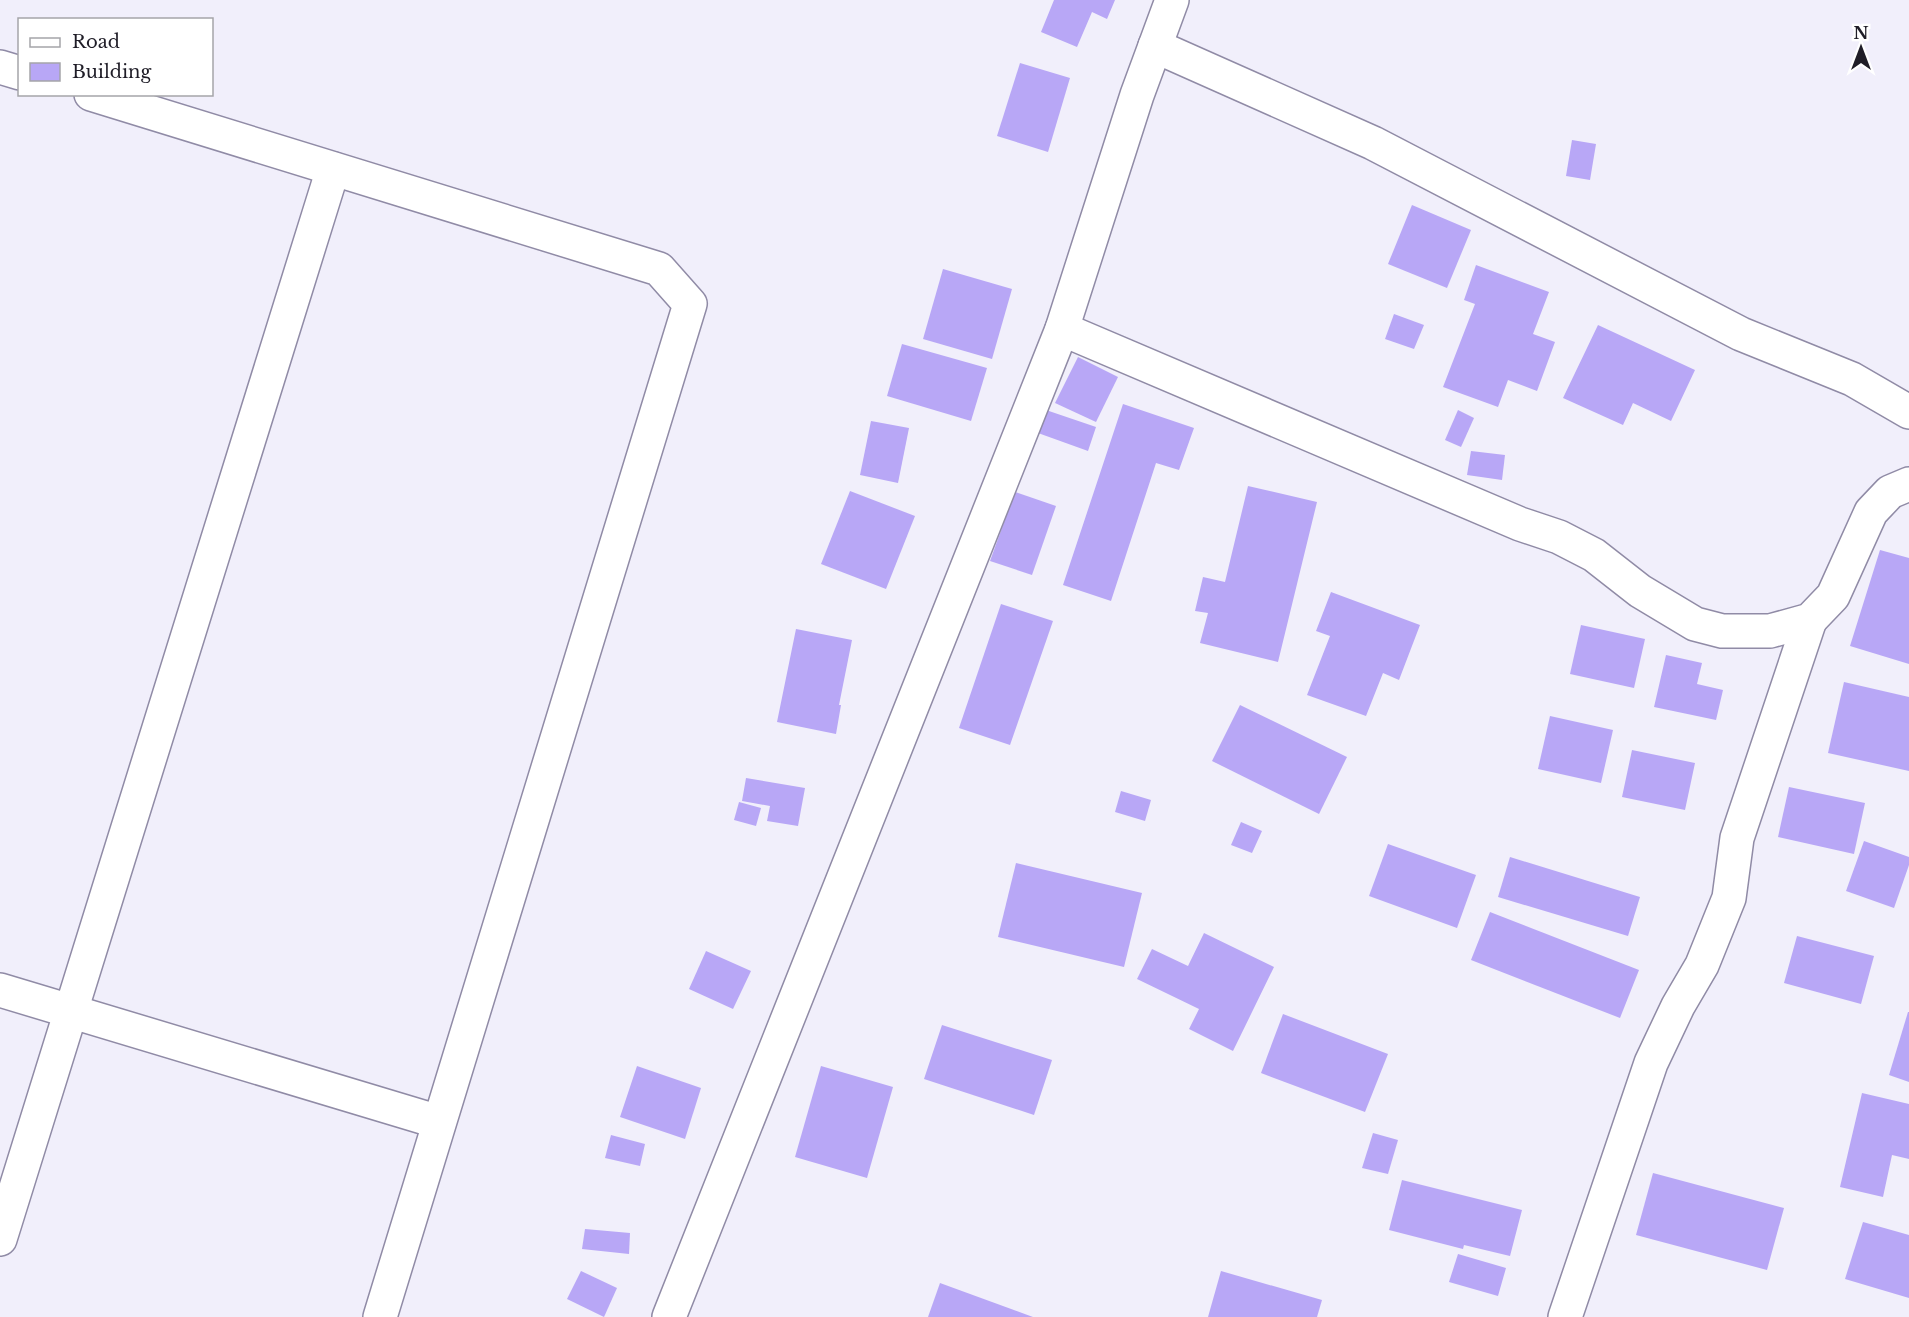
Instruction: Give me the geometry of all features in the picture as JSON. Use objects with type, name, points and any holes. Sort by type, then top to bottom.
[{"type":"street","points":[[669,1317],[1062,328],[1137,95],[1172,0]]},
{"type":"street","points":[[1155,46],[1372,143],[1741,334],[1852,379],[1909,412]]},
{"type":"street","points":[[0,67],[18,72]]},
{"type":"street","points":[[97,96],[659,269],[690,304],[380,1317]]},
{"type":"street","points":[[0,1239],[333,169]]},
{"type":"street","points":[[1062,328],[1520,524],[1559,537],[1594,555],[1640,591],[1695,624],[1722,631],[1770,631],[1810,620]]},
{"type":"street","points":[[1565,1317],[1651,1063],[1678,1006],[1702,965],[1729,898],[1737,838],[1810,620],[1833,596],[1871,512],[1890,492],[1909,484]]},
{"type":"street","points":[[0,990],[440,1122]]},
{"type":"building","points":[[1054,0],[1115,0],[1107,19],[1092,12],[1077,47],[1041,32]]},
{"type":"building","points":[[1020,63],[1070,78],[1048,152],[997,136]]},
{"type":"building","points":[[1572,140],[1596,144],[1590,180],[1566,176]]},
{"type":"building","points":[[1412,205],[1471,230],[1447,288],[1388,264]]},
{"type":"building","points":[[1476,265],[1549,292],[1533,334],[1555,342],[1537,391],[1508,380],[1498,407],[1443,387],[1475,304],[1464,300]]},
{"type":"building","points":[[943,269],[1012,289],[992,359],[923,339]]},
{"type":"building","points":[[1394,314],[1424,325],[1414,349],[1385,339]]},
{"type":"building","points":[[1598,325],[1695,370],[1671,421],[1633,403],[1623,425],[1563,398]]},
{"type":"building","points":[[902,344],[987,368],[971,421],[887,396]]},
{"type":"building","points":[[1078,357],[1118,377],[1096,422],[1055,403]]},
{"type":"building","points":[[1123,404],[1194,428],[1179,470],[1156,463],[1111,601],[1063,585]]},
{"type":"building","points":[[1046,410],[1096,427],[1088,451],[1038,433]]},
{"type":"building","points":[[1458,410],[1474,418],[1461,447],[1445,440]]},
{"type":"building","points":[[871,421],[909,428],[898,483],[860,475]]},
{"type":"building","points":[[1471,451],[1505,455],[1502,480],[1467,475]]},
{"type":"building","points":[[1248,486],[1317,502],[1278,662],[1200,643],[1208,613],[1195,611],[1203,577],[1225,582]]},
{"type":"building","points":[[850,491],[915,516],[886,589],[821,564]]},
{"type":"building","points":[[1015,492],[1056,506],[1032,575],[990,561]]},
{"type":"building","points":[[1880,550],[1909,558],[1909,664],[1850,646]]},
{"type":"building","points":[[1331,592],[1420,625],[1399,680],[1383,673],[1366,716],[1307,695],[1330,636],[1316,631]]},
{"type":"building","points":[[1001,604],[1053,621],[1010,745],[959,728]]},
{"type":"building","points":[[1581,625],[1645,639],[1634,688],[1570,674]]},
{"type":"building","points":[[796,629],[852,640],[839,705],[841,705],[836,734],[777,722]]},
{"type":"building","points":[[1666,655],[1702,663],[1697,684],[1723,690],[1716,720],[1654,707]]},
{"type":"building","points":[[1844,682],[1909,697],[1909,771],[1828,753]]},
{"type":"building","points":[[1240,705],[1347,757],[1319,814],[1212,761]]},
{"type":"building","points":[[1550,716],[1613,730],[1601,783],[1538,769]]},
{"type":"building","points":[[1632,750],[1695,763],[1685,810],[1622,797]]},
{"type":"building","points":[[746,778],[805,788],[798,826],[767,821],[770,806],[742,801]]},
{"type":"building","points":[[1789,787],[1865,803],[1854,854],[1778,837]]},
{"type":"building","points":[[1121,791],[1151,800],[1145,821],[1115,812]]},
{"type":"building","points":[[739,802],[761,808],[756,826],[734,820]]},
{"type":"building","points":[[1241,822],[1262,831],[1252,853],[1231,845]]},
{"type":"building","points":[[1864,841],[1909,857],[1909,865],[1894,908],[1846,891]]},
{"type":"building","points":[[1388,844],[1476,875],[1457,928],[1369,896]]},
{"type":"building","points":[[1510,857],[1640,897],[1628,936],[1498,897]]},
{"type":"building","points":[[1016,863],[1142,893],[1124,967],[998,937]]},
{"type":"building","points":[[1490,912],[1639,970],[1620,1018],[1471,960]]},
{"type":"building","points":[[1204,933],[1274,967],[1233,1051],[1189,1029],[1199,1009],[1137,979],[1152,949],[1188,966]]},
{"type":"building","points":[[1797,936],[1874,956],[1861,1004],[1784,983]]},
{"type":"building","points":[[706,951],[751,971],[733,1009],[689,989]]},
{"type":"building","points":[[1909,1012],[1909,1082],[1889,1075]]},
{"type":"building","points":[[1283,1014],[1388,1054],[1365,1112],[1261,1073]]},
{"type":"building","points":[[942,1025],[1052,1060],[1034,1115],[924,1079]]},
{"type":"building","points":[[637,1066],[701,1088],[685,1139],[620,1117]]},
{"type":"building","points":[[821,1066],[893,1087],[867,1178],[795,1157]]},
{"type":"building","points":[[1862,1093],[1909,1104],[1909,1159],[1892,1155],[1883,1197],[1840,1187]]},
{"type":"building","points":[[1373,1133],[1398,1140],[1388,1174],[1362,1168]]},
{"type":"building","points":[[611,1135],[645,1144],[640,1166],[605,1158]]},
{"type":"building","points":[[1653,1173],[1784,1208],[1767,1270],[1636,1235]]},
{"type":"building","points":[[1402,1180],[1522,1210],[1510,1256],[1464,1245],[1463,1249],[1389,1230]]},
{"type":"building","points":[[1863,1222],[1909,1235],[1909,1298],[1845,1279]]},
{"type":"building","points":[[585,1229],[630,1233],[629,1254],[582,1249]]},
{"type":"building","points":[[1458,1254],[1506,1268],[1498,1296],[1449,1282]]},
{"type":"building","points":[[581,1271],[617,1288],[604,1317],[567,1299]]},
{"type":"building","points":[[1221,1271],[1322,1300],[1317,1317],[1208,1317]]},
{"type":"building","points":[[940,1283],[1033,1317],[928,1317]]}]
